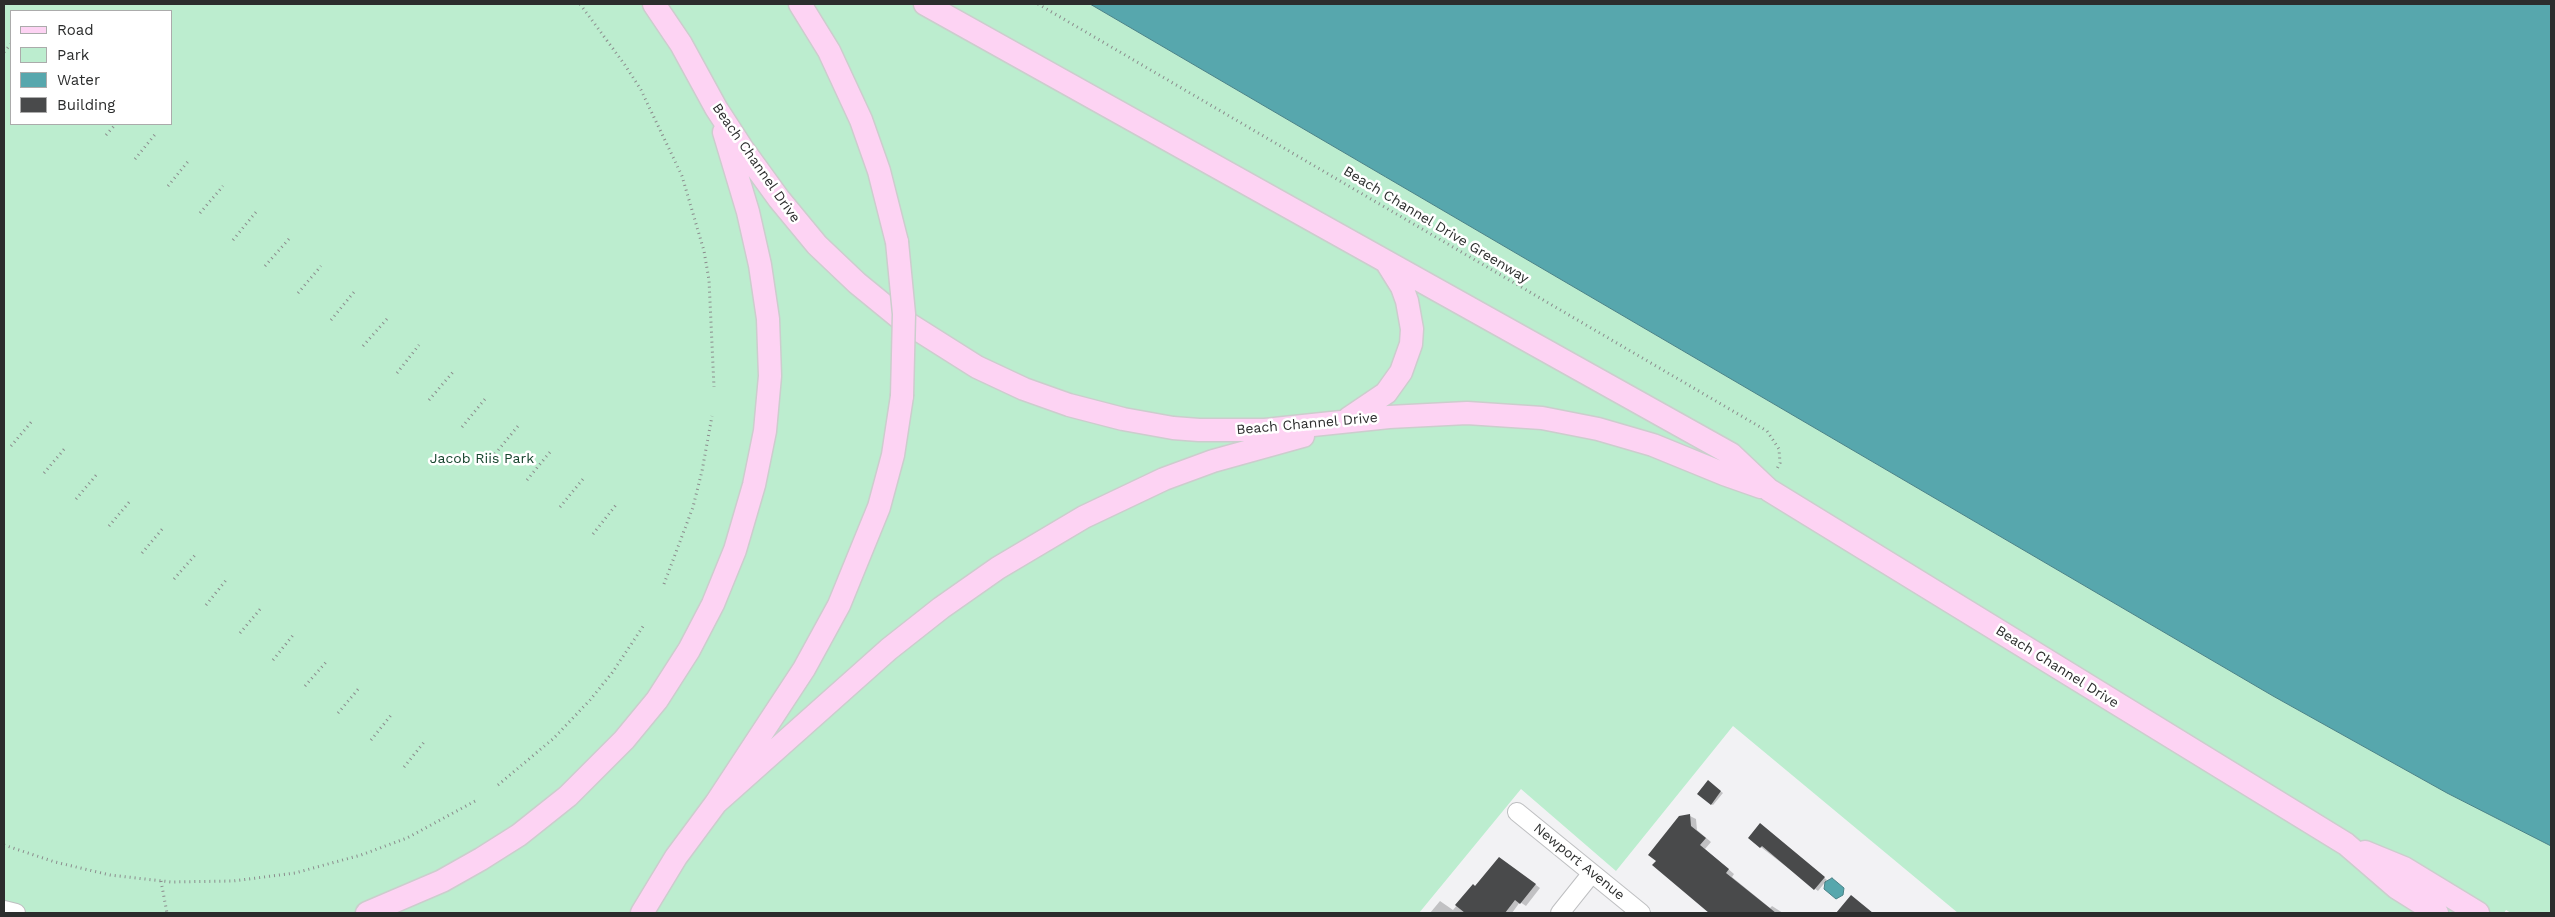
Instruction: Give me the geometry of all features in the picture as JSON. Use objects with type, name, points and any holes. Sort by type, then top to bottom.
[{"type":"main road","name":"Beach Channel Drive","points":[[654,4],[681,44],[716,108],[760,174],[817,245],[857,283],[901,319],[977,367],[1024,389],[1069,405],[1123,419],[1173,428],[1264,430],[1341,422],[1467,413],[1518,415],[1571,422],[1653,445],[1769,490]]},
{"type":"main road","points":[[642,913],[676,857],[716,803],[812,655],[851,579],[873,524],[887,481],[902,396],[904,314],[897,242],[879,171],[862,120],[832,58],[800,4]]},
{"type":"main road","name":"Beach Channel Drive","points":[[925,4],[1731,454],[1769,490],[2346,844],[2404,868],[2478,913]]},
{"type":"main road","points":[[367,913],[442,881],[481,859],[519,835],[568,796],[624,740],[657,700],[689,650],[720,589],[735,550],[754,484],[765,432],[770,376],[768,319],[760,265],[748,212],[716,108]]},
{"type":"main road","points":[[716,803],[889,649],[970,587],[1025,551],[1084,517],[1164,479],[1213,461],[1291,441],[1341,422],[1386,393],[1401,372],[1407,358],[1412,329],[1411,315],[1402,287],[1385,260]]},
{"type":"main road","name":"Beach Channel Drive","points":[[2346,844],[2397,888],[2437,913]]},
{"type":"street","name":"Newport Avenue","points":[[1517,812],[1641,913]]},
{"type":"street","points":[[1560,913],[1592,874]]},
{"type":"street","points":[[4,910],[16,913]]},
{"type":"path","points":[[580,4],[641,90],[682,176],[704,251],[709,280],[714,387]]},
{"type":"path","name":"Beach Channel Drive Greenway","points":[[1038,4],[1767,431],[1776,442],[1780,457],[1769,490]]},
{"type":"path","points":[[106,136],[115,125]]},
{"type":"path","points":[[135,159],[157,132]]},
{"type":"path","points":[[168,186],[190,159]]},
{"type":"path","points":[[200,213],[223,186]]},
{"type":"path","points":[[233,240],[256,212]]},
{"type":"path","points":[[265,266],[289,239]]},
{"type":"path","points":[[298,293],[321,266]]},
{"type":"path","points":[[331,320],[354,292]]},
{"type":"path","points":[[364,346],[387,319]]},
{"type":"path","points":[[397,374],[419,345]]},
{"type":"path","points":[[429,400],[452,372]]},
{"type":"path","points":[[462,427],[485,399]]},
{"type":"path","points":[[664,584],[693,507],[712,416]]},
{"type":"path","points":[[11,446],[33,420]]},
{"type":"path","points":[[495,454],[518,426]]},
{"type":"path","points":[[44,473],[66,447]]},
{"type":"path","points":[[527,480],[550,452]]},
{"type":"path","points":[[76,499],[98,473]]},
{"type":"path","points":[[560,507],[583,479]]},
{"type":"path","points":[[109,526],[131,500]]},
{"type":"path","points":[[593,534],[616,505]]},
{"type":"path","points":[[142,553],[164,527]]},
{"type":"path","points":[[174,579],[196,554]]},
{"type":"path","points":[[206,605],[227,579]]},
{"type":"path","points":[[240,633],[262,607]]},
{"type":"path","points":[[498,785],[547,744],[590,700],[612,673],[644,625]]},
{"type":"path","points":[[273,660],[294,634]]},
{"type":"path","points":[[305,686],[327,660]]},
{"type":"path","points":[[338,713],[360,687]]},
{"type":"path","points":[[371,740],[392,714]]},
{"type":"path","points":[[404,766],[425,741]]},
{"type":"path","points":[[4,845],[85,870],[161,881],[203,882],[258,879],[335,863],[407,838],[477,800]]},
{"type":"path","points":[[161,881],[167,913]]},
{"type":"green space","name":"Jacob Riis Park","points":[[4,4],[1090,4],[2273,696],[2447,793],[2551,846],[2551,913],[2511,913],[2506,910],[2504,913],[1958,913],[1733,726],[1616,871],[1521,789],[1419,913],[4,913]]},
{"type":"water","points":[[1090,4],[2551,4],[2551,846],[2447,793],[2273,696]]},
{"type":"water","points":[[1832,878],[1844,888],[1843,895],[1836,899],[1824,889],[1825,882]]},
{"type":"building","points":[[1708,780],[1721,791],[1711,805],[1697,794]]},
{"type":"building","points":[[1690,814],[1691,826],[1706,838],[1700,845],[1729,869],[1726,873],[1776,913],[1709,913],[1652,865],[1656,861],[1648,855],[1679,816]]},
{"type":"building","points":[[1760,823],[1825,877],[1814,890],[1762,846],[1760,848],[1748,838]]},
{"type":"building","points":[[1499,857],[1536,884],[1520,904],[1515,900],[1505,913],[1465,913],[1455,905],[1473,884],[1475,886]]},
{"type":"building","points":[[1851,895],[1873,913],[1836,913]]}]
